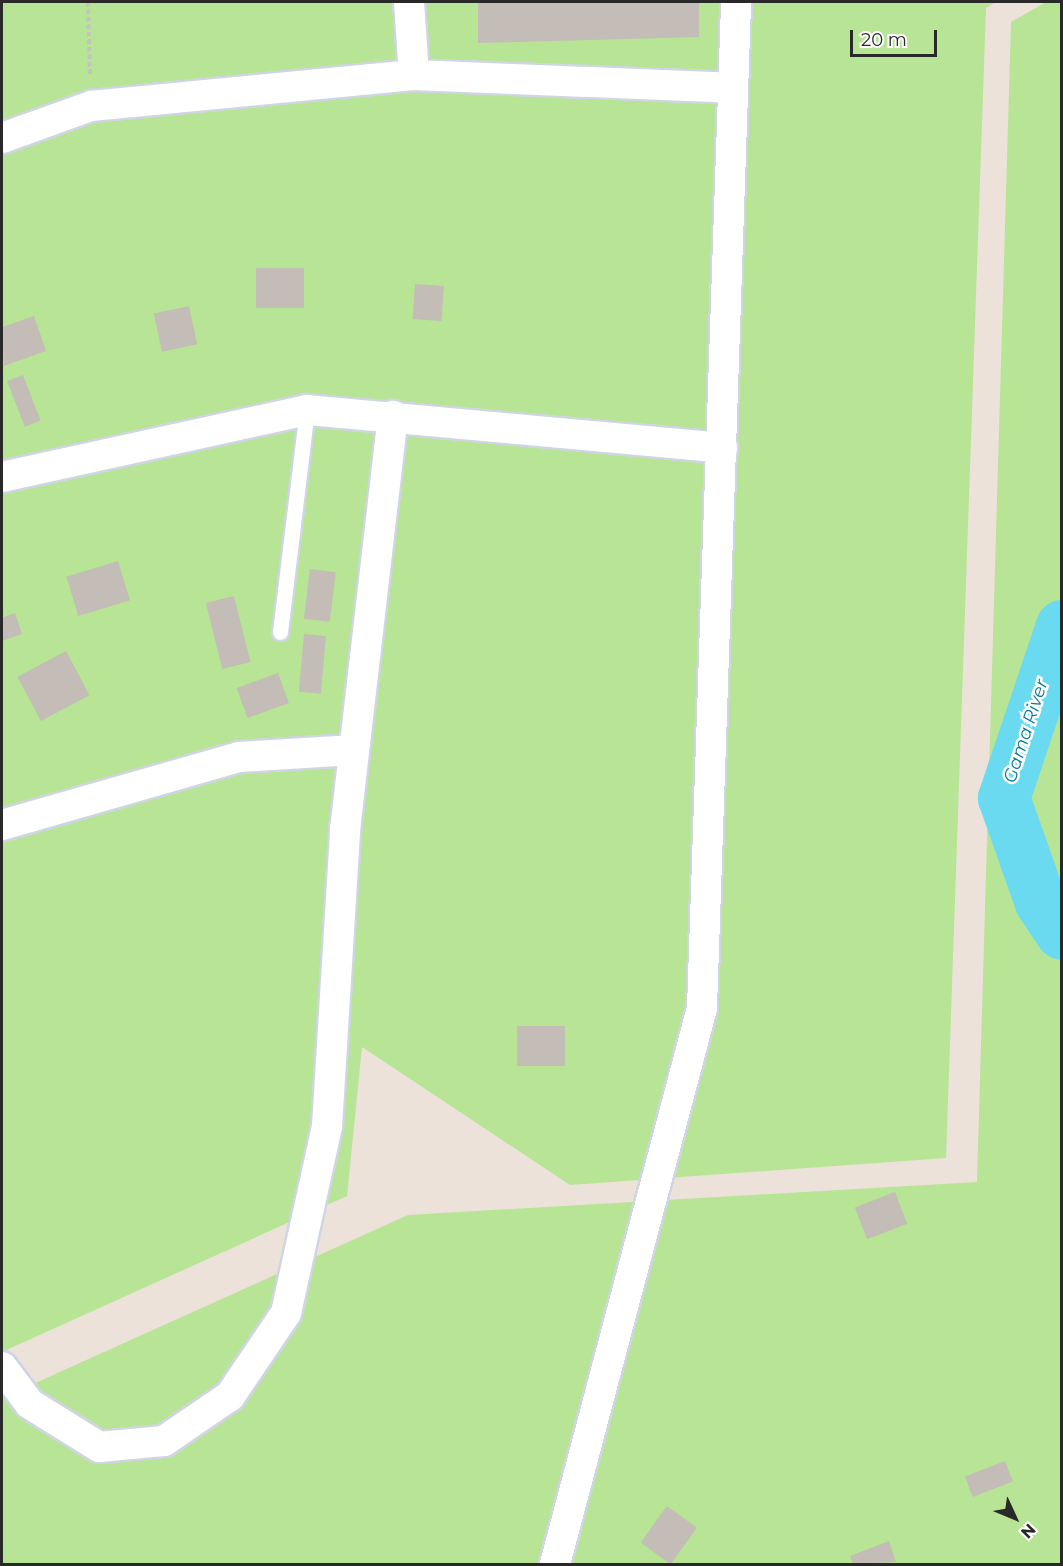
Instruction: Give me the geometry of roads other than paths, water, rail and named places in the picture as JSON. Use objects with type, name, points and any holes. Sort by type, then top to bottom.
[{"type":"street","points":[[409,2],[414,75]]},
{"type":"street","points":[[555,1564],[702,1008],[723,448],[736,2]]},
{"type":"street","points":[[2,138],[91,106],[414,75],[732,88]]},
{"type":"street","points":[[2,477],[307,410],[393,416],[723,448]]},
{"type":"street","points":[[2,1367],[30,1404],[99,1447],[164,1441],[230,1395],[286,1313],[327,1127],[345,830],[393,416]]},
{"type":"street","points":[[2,825],[239,757],[354,750]]},
{"type":"lane","points":[[280,632],[307,410]]},
{"type":"waterway","name":"Gama River","points":[[1062,626],[1004,798],[1041,903],[1062,934]]}]
